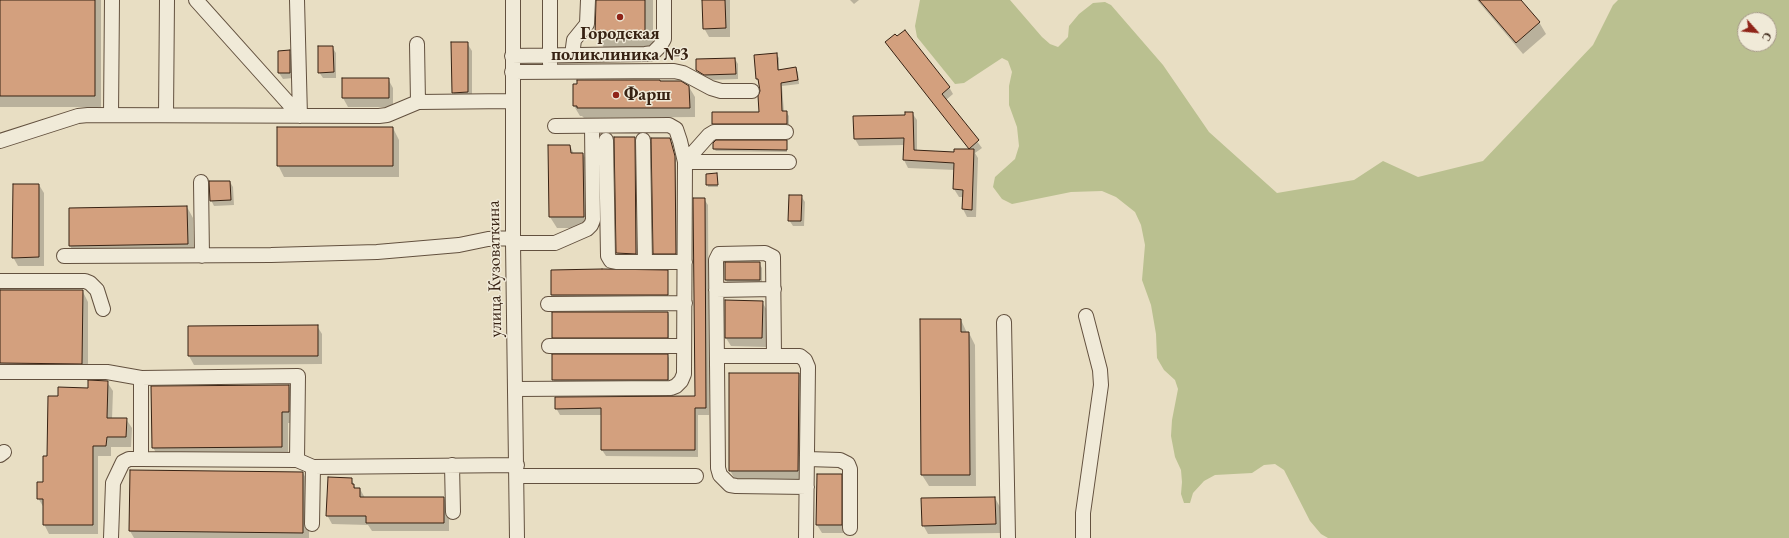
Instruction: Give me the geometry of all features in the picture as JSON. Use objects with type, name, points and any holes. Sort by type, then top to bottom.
[{"type":"street","points":[[111,115],[112,0]]},
{"type":"street","points":[[166,0],[166,115]]},
{"type":"street","points":[[196,0],[300,116]]},
{"type":"street","points":[[297,0],[300,116]]},
{"type":"street","name":"улица Кузоваткина","points":[[512,0],[513,241],[517,538]]},
{"type":"street","points":[[550,0],[550,72]]},
{"type":"street","points":[[572,55],[574,40],[587,24],[588,0]]},
{"type":"street","points":[[512,56],[653,53],[664,39],[664,0]]},
{"type":"street","points":[[417,44],[418,102]]},
{"type":"street","points":[[512,72],[674,71],[684,73],[711,88],[721,91],[752,91]]},
{"type":"street","points":[[0,141],[78,116],[379,116],[387,115],[418,102],[512,101]]},
{"type":"street","points":[[516,389],[671,388],[676,386],[681,381],[684,374],[685,162],[676,129],[669,125],[555,126]]},
{"type":"street","points":[[64,256],[202,256],[377,252],[459,245],[488,239],[555,243],[587,229],[592,225],[592,126]]},
{"type":"street","points":[[685,162],[704,140],[714,132],[786,132]]},
{"type":"street","points":[[606,140],[608,256],[611,261],[685,262]]},
{"type":"street","points":[[644,140],[645,262]]},
{"type":"street","points":[[680,141],[704,140]]},
{"type":"street","points":[[685,162],[789,162]]},
{"type":"street","points":[[201,182],[202,256]]},
{"type":"street","points":[[774,356],[774,261],[769,254],[721,253],[717,256],[716,260],[718,468],[720,475],[730,485],[736,486],[807,487]]},
{"type":"street","points":[[0,281],[85,281],[90,283],[97,290],[103,310]]},
{"type":"street","points":[[716,290],[774,289]]},
{"type":"street","points":[[548,304],[685,303]]},
{"type":"street","points":[[1083,538],[1084,513],[1101,385],[1100,370],[1086,316]]},
{"type":"street","points":[[1004,322],[1008,538]]},
{"type":"street","points":[[549,346],[684,346]]},
{"type":"street","points":[[716,356],[800,356],[805,360],[808,367],[806,538]]},
{"type":"street","points":[[0,372],[107,372],[141,378],[298,376],[297,460]]},
{"type":"street","points":[[141,378],[141,459]]},
{"type":"street","points":[[111,538],[113,483],[123,462],[129,459],[297,460],[313,467],[452,465],[517,470],[696,476]]},
{"type":"street","points":[[807,460],[840,460],[848,464],[850,469],[850,528]]},
{"type":"street","points":[[452,465],[453,512]]},
{"type":"street","points":[[312,524],[313,467]]},
{"type":"green space","points":[[920,0],[1010,0],[1042,37],[1050,44],[1058,47],[1068,37],[1069,26],[1079,14],[1093,3],[1105,2],[1111,5],[1163,65],[1209,132],[1277,193],[1354,180],[1383,161],[1418,177],[1483,161],[1593,45],[1613,5],[1618,0],[1789,0],[1789,538],[1328,538],[1321,534],[1310,521],[1284,470],[1275,464],[1264,465],[1252,473],[1215,475],[1204,481],[1193,493],[1190,503],[1184,503],[1181,494],[1181,470],[1175,457],[1171,436],[1172,420],[1178,389],[1175,380],[1164,370],[1157,358],[1156,334],[1151,305],[1142,280],[1145,245],[1141,225],[1135,212],[1116,197],[1102,191],[1071,192],[1012,204],[1002,199],[993,187],[995,177],[1015,159],[1019,146],[1017,127],[1009,105],[1009,86],[1012,72],[1008,61],[1002,58],[964,83],[955,84],[917,37],[915,26]]},
{"type":"building","points":[[0,0],[95,0],[95,96],[0,96]]},
{"type":"building","name":"Городская поликлиника №3","points":[[596,0],[645,0],[645,35],[595,35]]},
{"type":"building","points":[[702,0],[725,0],[726,28],[703,29]]},
{"type":"building","points":[[1479,0],[1521,0],[1540,22],[1516,43]]},
{"type":"building","points":[[905,30],[950,87],[942,94],[979,140],[969,149],[885,42],[895,34],[897,36]]},
{"type":"building","points":[[451,42],[468,42],[468,92],[452,93]]},
{"type":"building","points":[[318,46],[333,46],[334,72],[318,73]]},
{"type":"building","points":[[290,50],[290,73],[278,73],[278,51]]},
{"type":"building","points":[[777,53],[778,70],[796,67],[798,80],[781,83],[782,111],[787,111],[787,124],[712,124],[712,112],[759,112],[758,96],[760,91],[758,79],[756,79],[754,55]]},
{"type":"building","points":[[735,58],[736,74],[704,75],[696,70],[696,59]]},
{"type":"building","points":[[342,78],[389,78],[389,98],[342,98]]},
{"type":"building","name":"Фарш","points":[[577,80],[681,81],[689,86],[690,108],[577,108],[577,106],[573,106],[573,84],[577,84]]},
{"type":"building","points":[[905,112],[913,112],[914,150],[954,152],[954,149],[974,149],[972,210],[962,209],[963,190],[953,189],[954,163],[903,160],[904,138],[854,139],[853,116],[905,115]]},
{"type":"building","points":[[277,127],[393,127],[393,166],[277,166]]},
{"type":"building","points":[[614,137],[635,137],[636,254],[616,253]]},
{"type":"building","points":[[651,138],[670,138],[675,156],[676,254],[653,254]]},
{"type":"building","points":[[716,140],[787,140],[787,150],[713,149],[713,143]]},
{"type":"building","points":[[548,145],[570,145],[571,153],[583,153],[584,217],[549,217]]},
{"type":"building","points":[[717,173],[718,185],[706,185],[706,174]]},
{"type":"building","points":[[209,181],[230,181],[231,200],[210,201]]},
{"type":"building","points":[[13,184],[39,184],[39,257],[12,258]]},
{"type":"building","points":[[789,195],[802,195],[801,221],[788,221]]},
{"type":"building","points":[[693,198],[705,198],[706,408],[695,408],[695,450],[601,450],[601,408],[555,409],[555,397],[695,396]]},
{"type":"building","points":[[187,206],[188,244],[69,246],[69,208]]},
{"type":"building","points":[[725,262],[760,262],[760,280],[725,280]]},
{"type":"building","points":[[551,270],[668,270],[668,295],[551,295]]},
{"type":"building","points":[[0,290],[83,290],[82,364],[0,363]]},
{"type":"building","points":[[725,300],[763,301],[762,338],[725,338]]},
{"type":"building","points":[[552,312],[668,312],[668,338],[552,338]]},
{"type":"building","points":[[920,319],[961,319],[961,332],[969,332],[970,475],[921,475]]},
{"type":"building","points":[[318,325],[318,356],[188,356],[188,326]]},
{"type":"building","points":[[552,354],[668,354],[668,380],[552,380]]},
{"type":"building","points":[[729,373],[799,373],[798,471],[729,471]]},
{"type":"building","points":[[88,380],[108,381],[107,418],[127,418],[126,437],[107,437],[106,446],[93,446],[93,525],[43,525],[43,499],[37,499],[37,482],[43,482],[43,456],[47,456],[48,396],[58,396],[58,387],[88,388]]},
{"type":"building","points":[[289,385],[289,412],[282,412],[282,447],[152,448],[151,386]]},
{"type":"building","points":[[130,470],[303,472],[303,533],[129,531]]},
{"type":"building","points":[[817,474],[842,474],[842,525],[816,525]]},
{"type":"building","points":[[328,477],[352,478],[354,488],[360,488],[360,497],[444,497],[444,523],[366,523],[366,516],[326,516]]},
{"type":"building","points":[[995,497],[996,524],[922,526],[921,498]]},
{"type":"place","name":"Городская поликлиника №3","points":[[620,17]]},
{"type":"place","name":"Фарш","points":[[616,95]]}]
